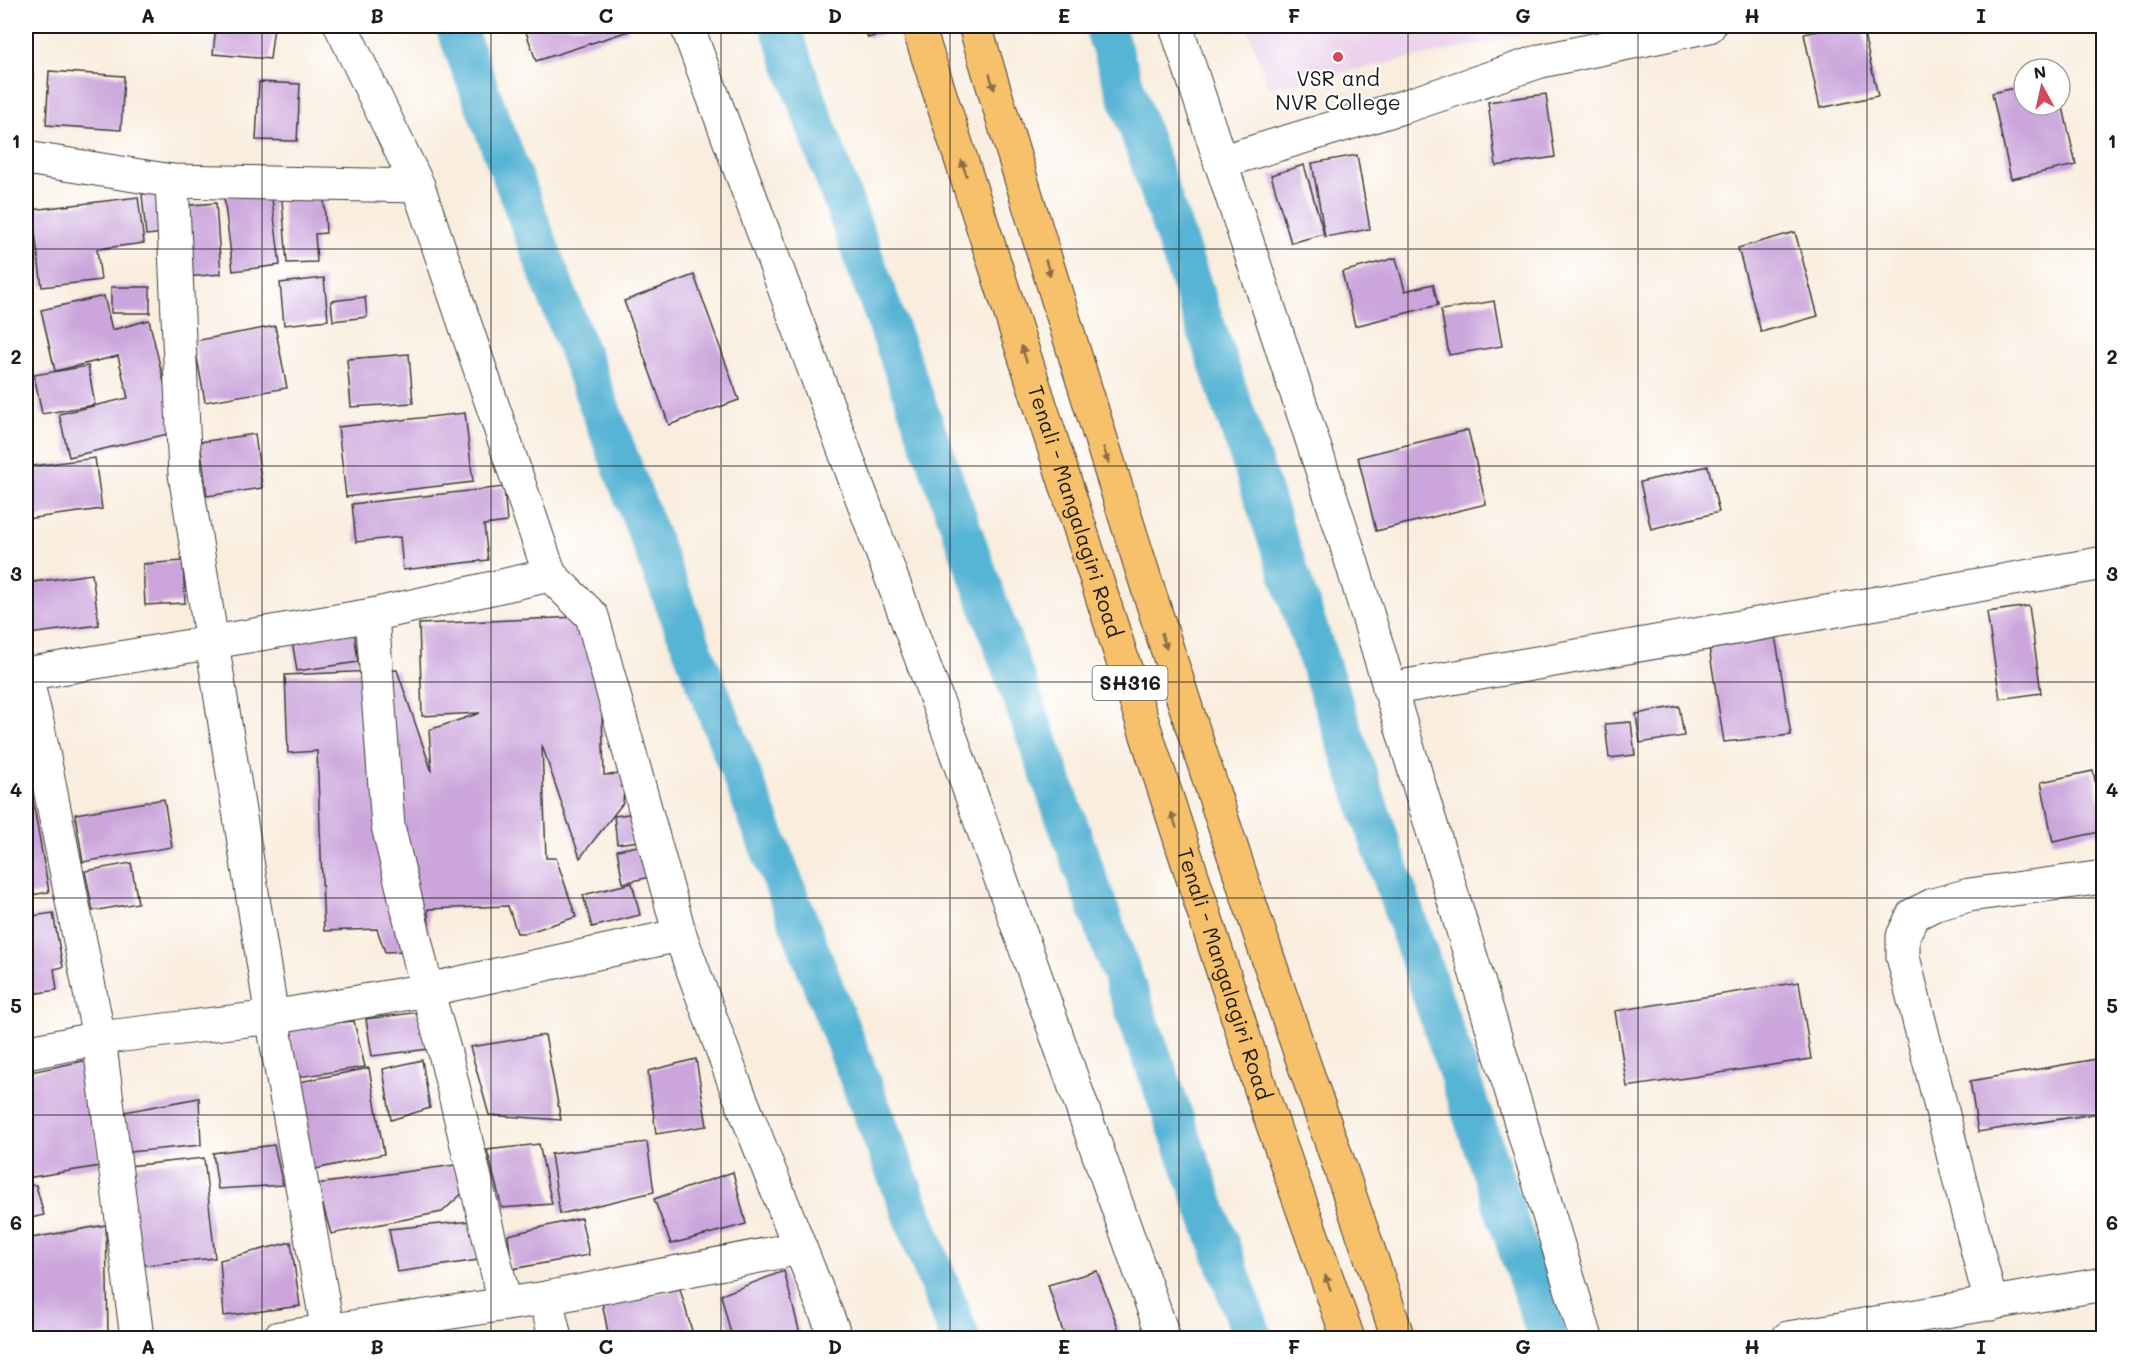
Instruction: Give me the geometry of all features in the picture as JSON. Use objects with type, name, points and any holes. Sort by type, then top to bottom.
[{"type":"main road","name":"Tenali - Mangalagiri Road","points":[[918,26],[1266,1106],[1348,1338]]},
{"type":"main road","name":"SH316","points":[[975,26],[1154,609],[1258,929],[1398,1338]]},
{"type":"street","points":[[341,26],[418,186],[550,575],[592,616],[680,935],[736,1088],[836,1338]]},
{"type":"street","points":[[687,26],[948,730],[1164,1338]]},
{"type":"street","points":[[1176,26],[1345,540],[1586,1338]]},
{"type":"street","points":[[1220,162],[1406,106],[1541,61],[1709,26]]},
{"type":"street","points":[[26,158],[172,181],[418,186]]},
{"type":"street","points":[[172,181],[185,474],[272,1017],[328,1332]]},
{"type":"street","points":[[1389,689],[2103,563]]},
{"type":"street","points":[[137,1338],[99,1038],[40,734],[26,675],[372,615],[550,575]]},
{"type":"street","points":[[372,615],[388,826],[505,1304]]},
{"type":"street","points":[[1991,1304],[1902,957],[1903,936],[1913,915],[1933,905],[1969,895],[2103,877]]},
{"type":"street","points":[[26,1053],[99,1038],[272,1017],[427,990],[680,935]]},
{"type":"street","points":[[279,1338],[546,1298],[800,1248]]},
{"type":"street","points":[[1788,1338],[2103,1284]]},
{"type":"street","points":[[546,1298],[555,1338]]},
{"type":"shaded area","name":"VSR and NVR College","points":[[1247,26],[1569,26],[1268,88]]},
{"type":"building","points":[[216,26],[274,26],[270,59],[213,54]]},
{"type":"building","points":[[524,26],[627,26],[629,31],[536,61]]},
{"type":"building","points":[[864,26],[898,26],[899,28],[868,38]]},
{"type":"building","points":[[1844,26],[1862,26],[1878,96],[1820,108],[1804,34]]},
{"type":"building","points":[[49,71],[124,76],[121,130],[46,125]]},
{"type":"building","points":[[26,72],[33,73],[31,128],[26,128]]},
{"type":"building","points":[[259,82],[300,84],[297,141],[256,140]]},
{"type":"building","points":[[2012,89],[2012,117],[2065,117],[2076,165],[2011,179],[1992,93]]},
{"type":"building","points":[[1546,94],[1555,157],[1496,166],[1488,102]]},
{"type":"building","points":[[1357,155],[1370,229],[1325,237],[1312,163]]},
{"type":"building","points":[[1304,165],[1324,234],[1291,243],[1271,175]]},
{"type":"building","points":[[271,191],[280,265],[233,271],[224,197]]},
{"type":"building","points":[[161,192],[166,233],[146,235],[142,194]]},
{"type":"building","points":[[138,197],[144,243],[97,249],[101,280],[42,287],[32,210]]},
{"type":"building","points":[[324,197],[326,233],[315,234],[317,262],[287,263],[282,200]]},
{"type":"building","points":[[216,203],[221,274],[186,277],[180,206]]},
{"type":"building","points":[[1795,232],[1818,316],[1761,332],[1738,248]]},
{"type":"building","points":[[1396,258],[1405,291],[1433,284],[1438,305],[1355,326],[1342,272]]},
{"type":"building","points":[[694,275],[739,400],[669,425],[624,301]]},
{"type":"building","points":[[324,278],[328,320],[284,325],[280,283]]},
{"type":"building","points":[[111,287],[150,287],[150,313],[111,313]]},
{"type":"building","points":[[104,296],[112,330],[149,320],[176,432],[69,457],[59,414],[128,398],[118,356],[55,371],[41,310]]},
{"type":"building","points":[[365,297],[367,317],[333,321],[331,301]]},
{"type":"building","points":[[1494,301],[1502,346],[1449,355],[1441,310]]},
{"type":"building","points":[[275,326],[287,388],[205,402],[194,341]]},
{"type":"building","points":[[409,354],[413,403],[351,407],[347,359]]},
{"type":"building","points":[[88,366],[95,405],[42,414],[34,375]]},
{"type":"building","points":[[465,413],[473,482],[346,497],[338,427]]},
{"type":"building","points":[[1468,430],[1486,504],[1376,531],[1358,457]]},
{"type":"building","points":[[255,434],[262,488],[207,496],[200,442]]},
{"type":"building","points":[[95,458],[102,509],[26,519],[26,467]]},
{"type":"building","points":[[1708,466],[1719,512],[1651,529],[1640,482]]},
{"type":"building","points":[[504,487],[507,522],[484,525],[488,560],[403,570],[400,537],[356,542],[352,504]]},
{"type":"building","points":[[183,561],[185,603],[145,605],[143,564]]},
{"type":"building","points":[[92,574],[99,625],[29,634],[26,583]]},
{"type":"building","points":[[2029,606],[2041,693],[2000,699],[1987,612]]},
{"type":"building","points":[[578,617],[601,685],[604,775],[625,774],[623,803],[580,858],[542,745],[546,858],[556,858],[576,917],[526,933],[517,933],[508,906],[428,909],[430,950],[385,952],[377,929],[324,931],[317,751],[288,753],[285,675],[397,670],[432,772],[429,730],[480,713],[422,716],[419,624]]},
{"type":"building","points":[[353,624],[358,662],[297,671],[291,634]]},
{"type":"building","points":[[1774,628],[1791,735],[1724,742],[1708,641]]},
{"type":"building","points":[[1679,706],[1684,736],[1640,743],[1636,714]]},
{"type":"building","points":[[1631,722],[1635,755],[1609,758],[1605,724]]},
{"type":"building","points":[[26,762],[49,892],[26,896]]},
{"type":"building","points":[[2093,771],[2104,821],[2104,831],[2053,842],[2041,782]]},
{"type":"building","points":[[164,799],[172,847],[83,862],[75,814]]},
{"type":"building","points":[[636,813],[639,841],[617,844],[614,816]]},
{"type":"building","points":[[649,844],[655,876],[623,883],[617,850]]},
{"type":"building","points":[[131,863],[138,903],[93,911],[85,871]]},
{"type":"building","points":[[632,883],[640,915],[592,927],[583,895]]},
{"type":"building","points":[[53,913],[63,967],[54,969],[57,990],[26,995],[26,917]]},
{"type":"building","points":[[1799,982],[1811,1059],[1627,1087],[1615,1011]]},
{"type":"building","points":[[420,1012],[429,1049],[372,1056],[366,1019]]},
{"type":"building","points":[[354,1021],[365,1067],[292,1078],[286,1028]]},
{"type":"building","points":[[545,1035],[561,1120],[489,1115],[470,1047]]},
{"type":"building","points":[[696,1059],[707,1126],[656,1134],[648,1071]]},
{"type":"building","points":[[2097,1059],[2099,1113],[1978,1132],[1970,1081]]},
{"type":"building","points":[[88,1060],[100,1166],[26,1178],[26,1073]]},
{"type":"building","points":[[422,1060],[430,1108],[391,1120],[383,1069]]},
{"type":"building","points":[[369,1068],[384,1154],[311,1170],[299,1082]]},
{"type":"building","points":[[199,1098],[201,1145],[130,1152],[124,1112]]},
{"type":"building","points":[[647,1142],[654,1192],[560,1214],[551,1154]]},
{"type":"building","points":[[539,1144],[552,1204],[502,1208],[487,1150]]},
{"type":"building","points":[[274,1145],[283,1185],[218,1189],[213,1153]]},
{"type":"building","points":[[204,1158],[215,1258],[135,1266],[128,1166]]},
{"type":"building","points":[[462,1164],[466,1190],[442,1212],[331,1234],[317,1184]]},
{"type":"building","points":[[733,1172],[746,1224],[671,1244],[654,1199]]},
{"type":"building","points":[[36,1185],[44,1215],[26,1219],[26,1186]]},
{"type":"building","points":[[581,1218],[589,1255],[512,1269],[508,1235]]},
{"type":"building","points":[[472,1221],[478,1260],[397,1272],[389,1229]]},
{"type":"building","points":[[106,1225],[108,1334],[76,1338],[26,1338],[26,1239]]},
{"type":"building","points":[[291,1242],[300,1306],[224,1316],[220,1260]]},
{"type":"building","points":[[784,1271],[801,1338],[732,1338],[721,1295]]},
{"type":"building","points":[[1097,1271],[1122,1338],[1065,1338],[1048,1285]]},
{"type":"building","points":[[680,1289],[694,1338],[609,1338],[602,1302]]},
{"type":"waterway","points":[[455,26],[641,516],[960,1338]]},
{"type":"waterway","points":[[780,26],[1253,1338]]},
{"type":"waterway","points":[[1104,26],[1548,1338]]},
{"type":"place","name":"VSR and NVR College","points":[[1338,57]]}]
